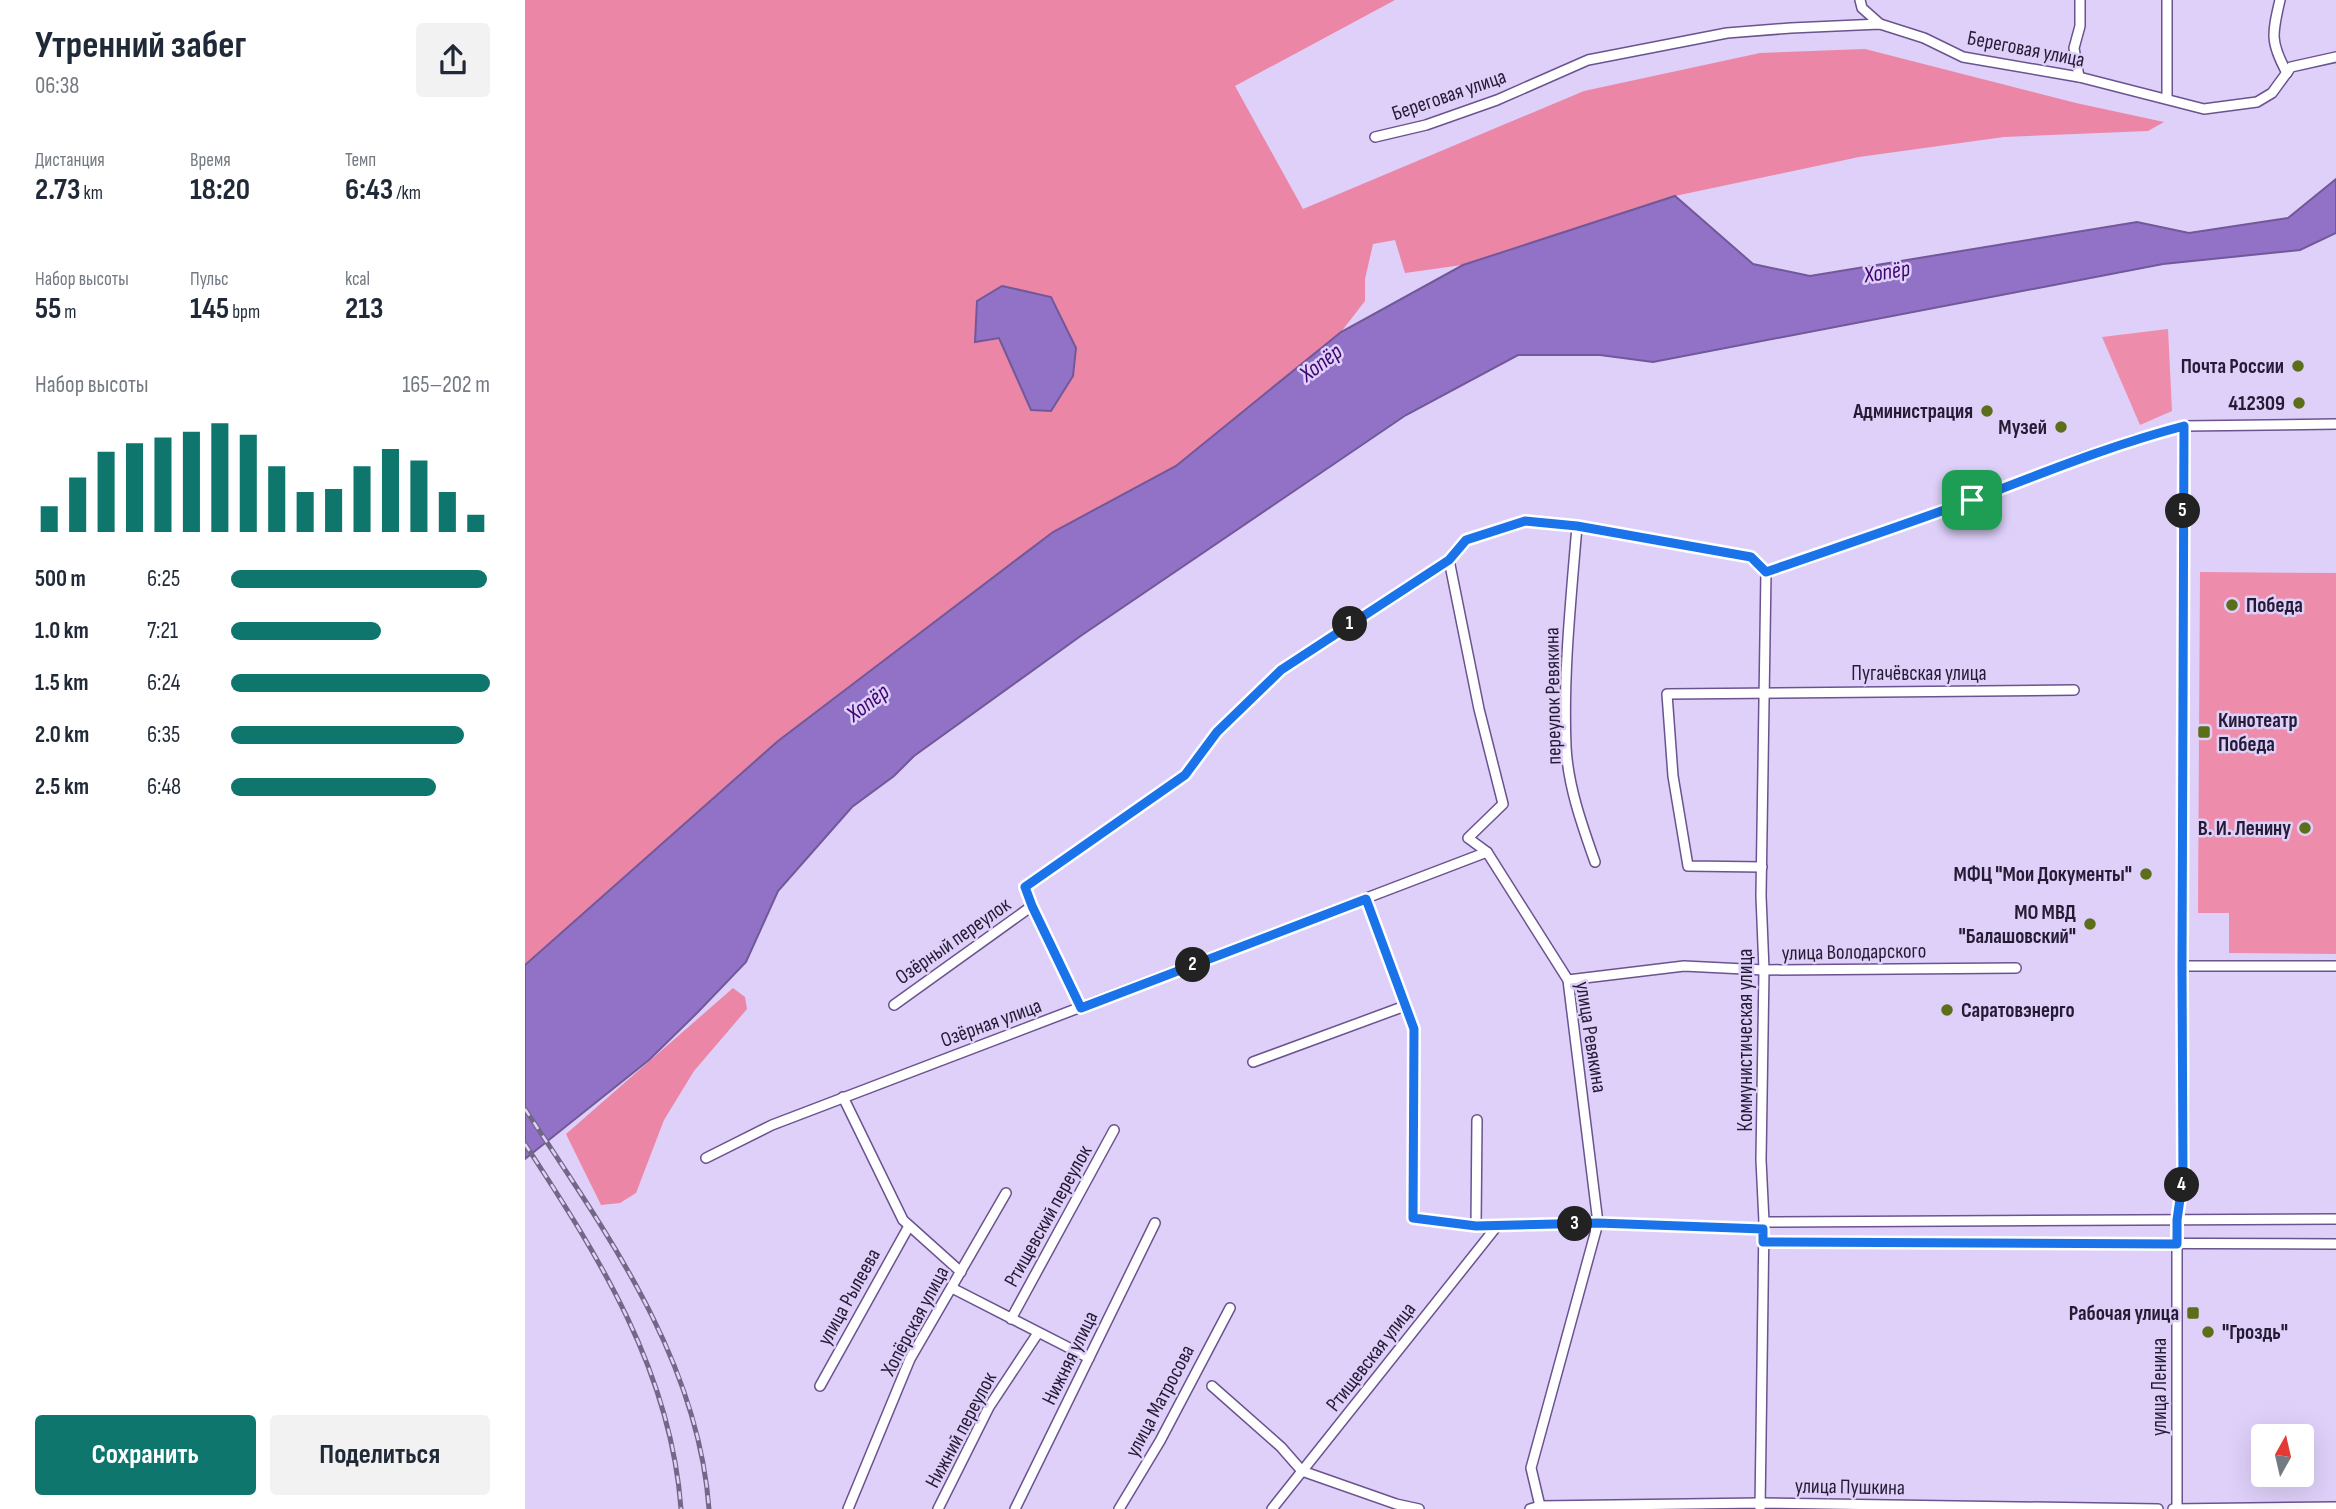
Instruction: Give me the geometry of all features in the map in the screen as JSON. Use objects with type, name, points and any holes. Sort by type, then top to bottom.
[{"type":"street","points":[[1860,0],[1862,8],[1880,24]]},
{"type":"street","points":[[2079,76],[2074,48],[2080,26],[2080,0]]},
{"type":"street","points":[[2167,0],[2167,98]]},
{"type":"street","points":[[2280,0],[2273,34],[2276,51],[2287,73]]},
{"type":"street","name":"Береговая улица","points":[[1375,137],[1426,125],[1485,104],[1588,60],[1727,33],[1880,24],[1924,38],[1963,57],[2079,76],[2204,109],[2257,102],[2272,93],[2291,67],[2336,57]]},
{"type":"street","points":[[1449,560],[1466,540],[1525,521],[1577,526],[1751,557],[1766,572],[1972,500],[2080,458],[2184,426],[2336,424]]},
{"type":"street","name":"улица Ленина","points":[[2175,1509],[2177,1220],[2183,1178],[2184,426]]},
{"type":"street","name":"переулок Ревякина","points":[[1577,526],[1568,626],[1566,749],[1579,816],[1595,862]]},
{"type":"street","name":"Озёрный переулок","points":[[1081,1008],[1025,887],[1185,775],[1217,732],[1281,670],[1449,560]]},
{"type":"street","name":"улица Ревякина","points":[[1449,560],[1479,709],[1503,804],[1468,838],[1487,852],[1568,980],[1598,1223],[1531,1468],[1540,1506]]},
{"type":"street","name":"Коммунистическая улица","points":[[1760,1506],[1763,691],[1766,572]]},
{"type":"street","name":"Пугачёвская улица","points":[[1762,867],[1688,866],[1673,776],[1667,694],[2074,690]]},
{"type":"street","name":"Озёрная улица","points":[[706,1158],[772,1125],[843,1097],[1487,852]]},
{"type":"street","points":[[1366,899],[1414,1029],[1413,1218],[1476,1226],[1598,1223],[1763,1226],[2336,1219]]},
{"type":"street","name":"Озёрный переулок","points":[[894,1004],[1032,906]]},
{"type":"street","name":"улица Володарского","points":[[1568,980],[1684,966],[1764,970],[2016,968]]},
{"type":"street","points":[[2182,967],[2336,966]]},
{"type":"street","points":[[1253,1062],[1405,1006]]},
{"type":"street","points":[[843,1097],[903,1220],[961,1272]]},
{"type":"street","points":[[1476,1226],[1477,1120]]},
{"type":"street","name":"Ртищевский переулок","points":[[1011,1319],[1114,1130]]},
{"type":"street","name":"Хопёрская улица","points":[[848,1509],[910,1359],[1006,1193]]},
{"type":"street","name":"Нижняя улица","points":[[1015,1509],[1155,1223]]},
{"type":"street","name":"улица Рылеева","points":[[820,1386],[909,1226]]},
{"type":"street","name":"Ртищевская улица","points":[[1272,1509],[1497,1226]]},
{"type":"street","points":[[1763,1242],[2336,1244]]},
{"type":"street","points":[[952,1288],[1089,1358]]},
{"type":"street","name":"улица Матросова","points":[[1119,1509],[1160,1441],[1230,1308]]},
{"type":"street","name":"Нижний переулок","points":[[938,1509],[989,1407],[1038,1334]]},
{"type":"street","points":[[1212,1386],[1281,1447],[1302,1471],[1419,1509]]},
{"type":"street","points":[[1530,1509],[1540,1506]]},
{"type":"street","name":"улица Пушкина","points":[[1540,1506],[2158,1509]]},
{"type":"street","points":[[2175,1509],[2336,1507]]},
{"type":"shaded area","points":[[525,0],[1395,0],[1235,86],[1303,209],[1584,91],[1760,53],[1865,49],[2076,103],[2164,122],[2148,131],[2004,137],[1859,157],[1675,196],[1462,265],[1405,273],[1395,240],[1373,244],[1365,279],[1365,301],[1341,332],[1176,466],[1053,532],[525,965]],"holes":[[[999,338],[1051,411],[1031,410]]]},
{"type":"shaded area","points":[[2168,329],[2172,411],[2140,425],[2102,337]]},
{"type":"shaded area","points":[[2200,572],[2336,573],[2336,954],[2229,953],[2229,913],[2198,913]]},
{"type":"shaded area","points":[[733,988],[745,997],[747,1009],[694,1071],[664,1120],[636,1193],[620,1203],[601,1205],[566,1134]]},
{"type":"water","name":"Хопёр","points":[[2336,179],[2336,233],[2300,250],[2163,264],[1653,362],[1600,355],[1518,355],[1406,415],[1082,635],[914,756],[894,776],[852,807],[778,891],[746,962],[649,1060],[525,1159],[525,965],[778,741],[1053,532],[1176,466],[1341,332],[1463,265],[1675,196],[1753,264],[1810,276],[2137,222],[2189,233],[2288,218]]},
{"type":"water","points":[[1002,286],[1051,297],[1076,348],[1073,376],[1051,411],[1031,410],[999,338],[975,342],[977,301]]},
{"type":"railway","points":[[525,1109],[615,1249],[667,1348],[687,1400],[701,1453],[709,1509]]},
{"type":"railway","points":[[525,1144],[604,1273],[647,1363],[663,1410],[674,1458],[681,1509]]},
{"type":"place","name":"Почта России","points":[[2298,366]]},
{"type":"place","name":"412309","points":[[2299,403]]},
{"type":"place","name":"Администрация","points":[[1987,411]]},
{"type":"place","name":"Музей","points":[[2061,427]]},
{"type":"place","name":"Победа","points":[[2232,605]]},
{"type":"place","name":"Кинотеатр Победа","points":[[2204,732]]},
{"type":"place","name":"В. И. Ленину","points":[[2305,828]]},
{"type":"place","name":"МФЦ \"Мои Документы\"","points":[[2146,874]]},
{"type":"place","name":"МО МВД \"Балашовский\"","points":[[2090,924]]},
{"type":"place","name":"Саратовэнерго","points":[[1947,1010]]},
{"type":"place","name":"Рабочая улица","points":[[2193,1313]]},
{"type":"place","name":"\"Гроздь\"","points":[[2208,1332]]},
{"type":"route","points":[[2184,426],[2183,1178],[2177,1220],[2177,1244],[1763,1242],[1763,1229],[1598,1223],[1476,1226],[1413,1218],[1414,1029],[1366,899],[1081,1008],[1025,887],[1185,775],[1217,732],[1281,670],[1449,560],[1466,540],[1525,521],[1577,526],[1751,557],[1766,572],[1972,500],[2080,458],[2184,426]]}]
